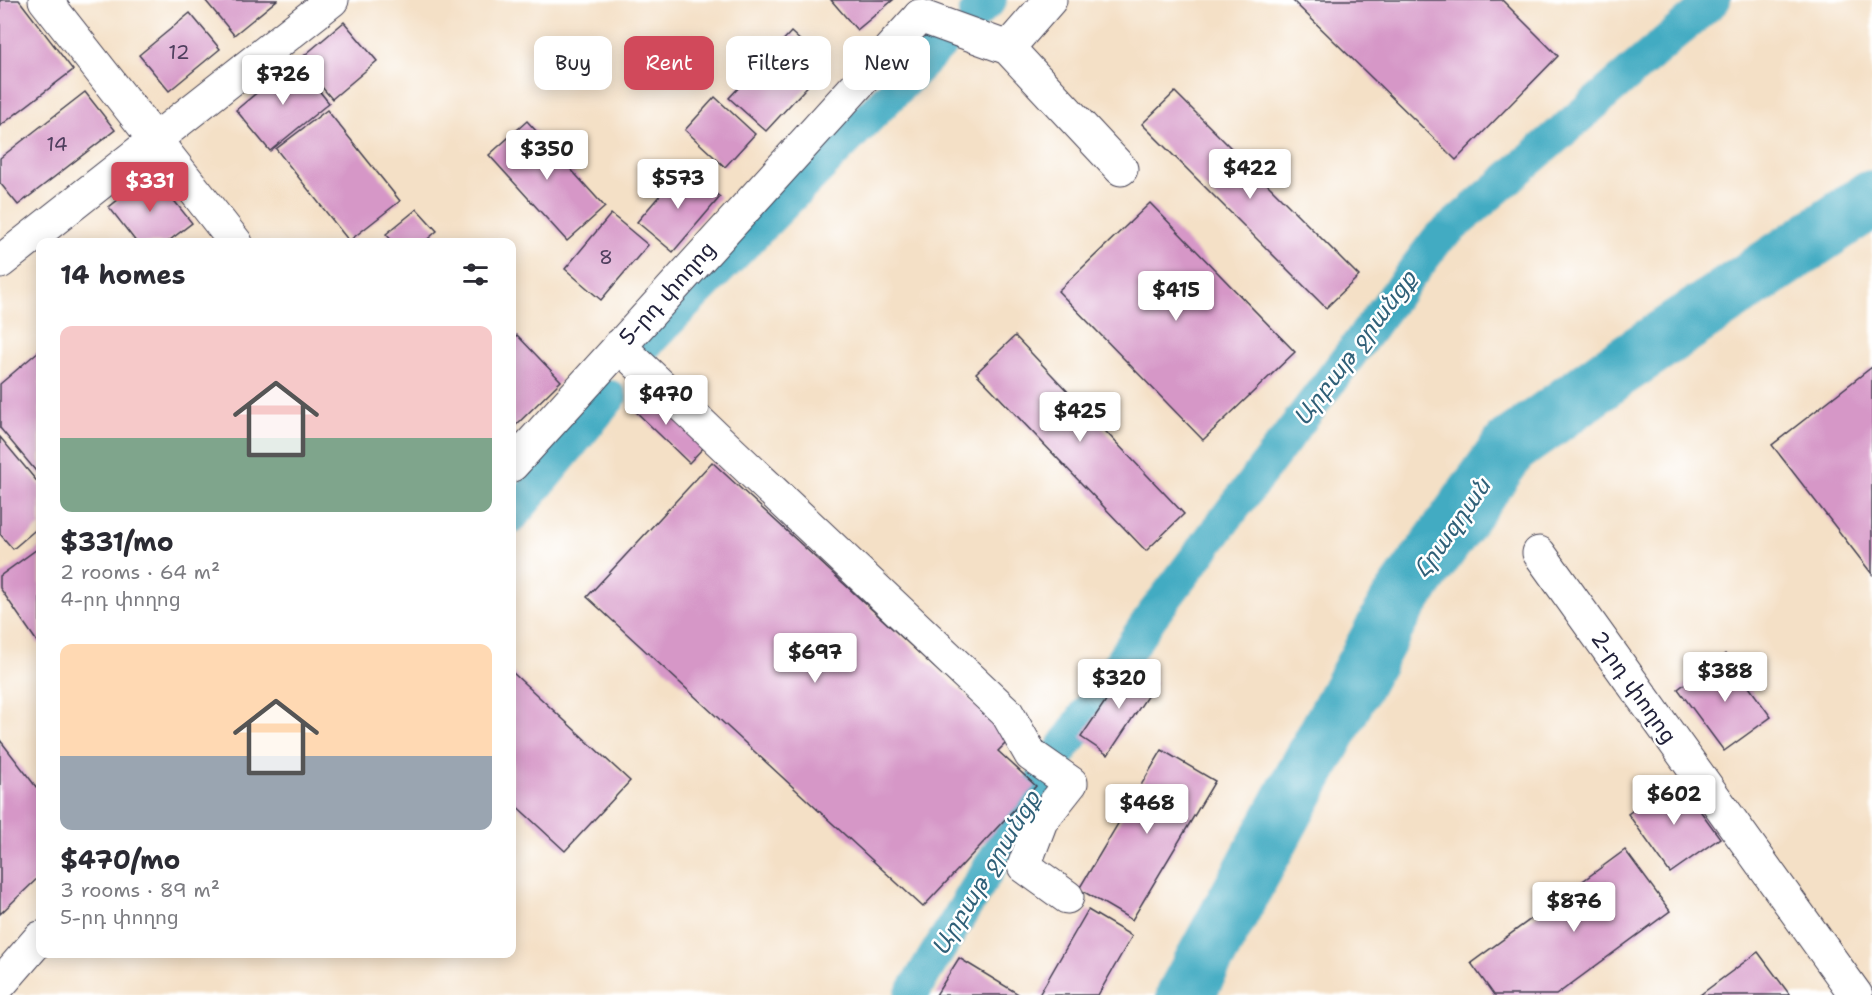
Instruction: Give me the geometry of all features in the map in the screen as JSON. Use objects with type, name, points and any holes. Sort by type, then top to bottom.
[{"type":"street","points":[[45,0],[232,238]]},
{"type":"street","points":[[0,262],[332,0]]},
{"type":"street","points":[[1008,48],[1050,0]]},
{"type":"street","points":[[921,8],[1008,48],[1121,169]]},
{"type":"street","name":"5-րդ փողոց","points":[[516,461],[921,8]]},
{"type":"street","points":[[619,346],[1007,713],[1031,755],[1071,783],[1041,821],[1024,866],[1068,897]]},
{"type":"street","name":"2-րդ փողոց","points":[[1539,553],[1856,995]]},
{"type":"street","points":[[1,982],[36,943]]},
{"type":"building","points":[[0,0],[19,0],[73,70],[0,126]]},
{"type":"building","points":[[205,0],[277,0],[234,35]]},
{"type":"building","points":[[831,0],[893,0],[857,30]]},
{"type":"building","points":[[1292,0],[1502,0],[1558,56],[1456,160]]},
{"type":"building","points":[[190,13],[220,49],[169,91],[139,55]]},
{"type":"building","points":[[344,22],[377,61],[332,99],[299,60]]},
{"type":"building","points":[[295,61],[329,103],[270,151],[236,110]]},
{"type":"building","points":[[737,90],[804,90],[766,131],[729,98]]},
{"type":"building","points":[[85,92],[115,130],[18,205],[0,183],[0,158]]},
{"type":"building","points":[[1175,92],[1359,276],[1326,308],[1142,124]]},
{"type":"building","points":[[715,97],[755,134],[725,167],[685,130]]},
{"type":"building","points":[[327,110],[400,201],[353,238],[347,238],[276,149]]},
{"type":"building","points":[[527,121],[605,207],[567,241],[489,155]]},
{"type":"building","points":[[684,167],[720,197],[673,252],[637,222]]},
{"type":"building","points":[[152,173],[192,223],[172,238],[133,238],[109,207]]},
{"type":"building","points":[[1150,203],[1295,352],[1203,440],[1058,291]]},
{"type":"building","points":[[417,209],[437,231],[429,238],[390,238],[386,234]]},
{"type":"building","points":[[611,214],[648,245],[601,300],[565,269]]},
{"type":"building","points":[[516,336],[561,381],[516,425]]},
{"type":"building","points":[[1015,336],[1184,514],[1146,551],[976,373]]},
{"type":"building","points":[[36,353],[36,471],[0,428],[0,384]]},
{"type":"building","points":[[1872,367],[1872,574],[1772,445]]},
{"type":"building","points":[[644,389],[704,447],[689,463],[629,405]]},
{"type":"building","points":[[0,437],[36,480],[36,529],[13,549],[0,534]]},
{"type":"building","points":[[712,462],[1011,738],[998,751],[1036,786],[923,907],[587,597]]},
{"type":"building","points":[[36,550],[36,640],[0,588],[0,576]]},
{"type":"building","points":[[1725,654],[1771,717],[1724,751],[1678,689]]},
{"type":"building","points":[[1130,665],[1156,683],[1108,755],[1081,737]]},
{"type":"building","points":[[516,676],[630,781],[565,851],[516,806]]},
{"type":"building","points":[[0,740],[36,787],[36,880],[0,914]]},
{"type":"building","points":[[1162,750],[1215,781],[1132,920],[1079,889]]},
{"type":"building","points":[[1677,779],[1720,838],[1670,873],[1628,814]]},
{"type":"building","points":[[1625,850],[1670,911],[1556,995],[1494,995],[1471,963]]},
{"type":"building","points":[[1088,910],[1132,936],[1098,995],[1039,995]]},
{"type":"building","points":[[1758,952],[1790,995],[1700,995]]},
{"type":"building","points":[[959,958],[1020,995],[936,995]]},
{"type":"waterway","points":[[975,14],[990,0]]},
{"type":"waterway","name":"Արբաթ ջրանցք","points":[[1059,754],[1151,617],[1437,240],[1714,0]]},
{"type":"waterway","points":[[639,351],[945,40]]},
{"type":"waterway","name":"Հրազդան","points":[[1185,995],[1397,605],[1510,447],[1615,371],[1872,199]]},
{"type":"waterway","points":[[516,511],[610,397]]},
{"type":"waterway","name":"Արբաթ ջրանցք","points":[[911,995],[1042,782]]}]
